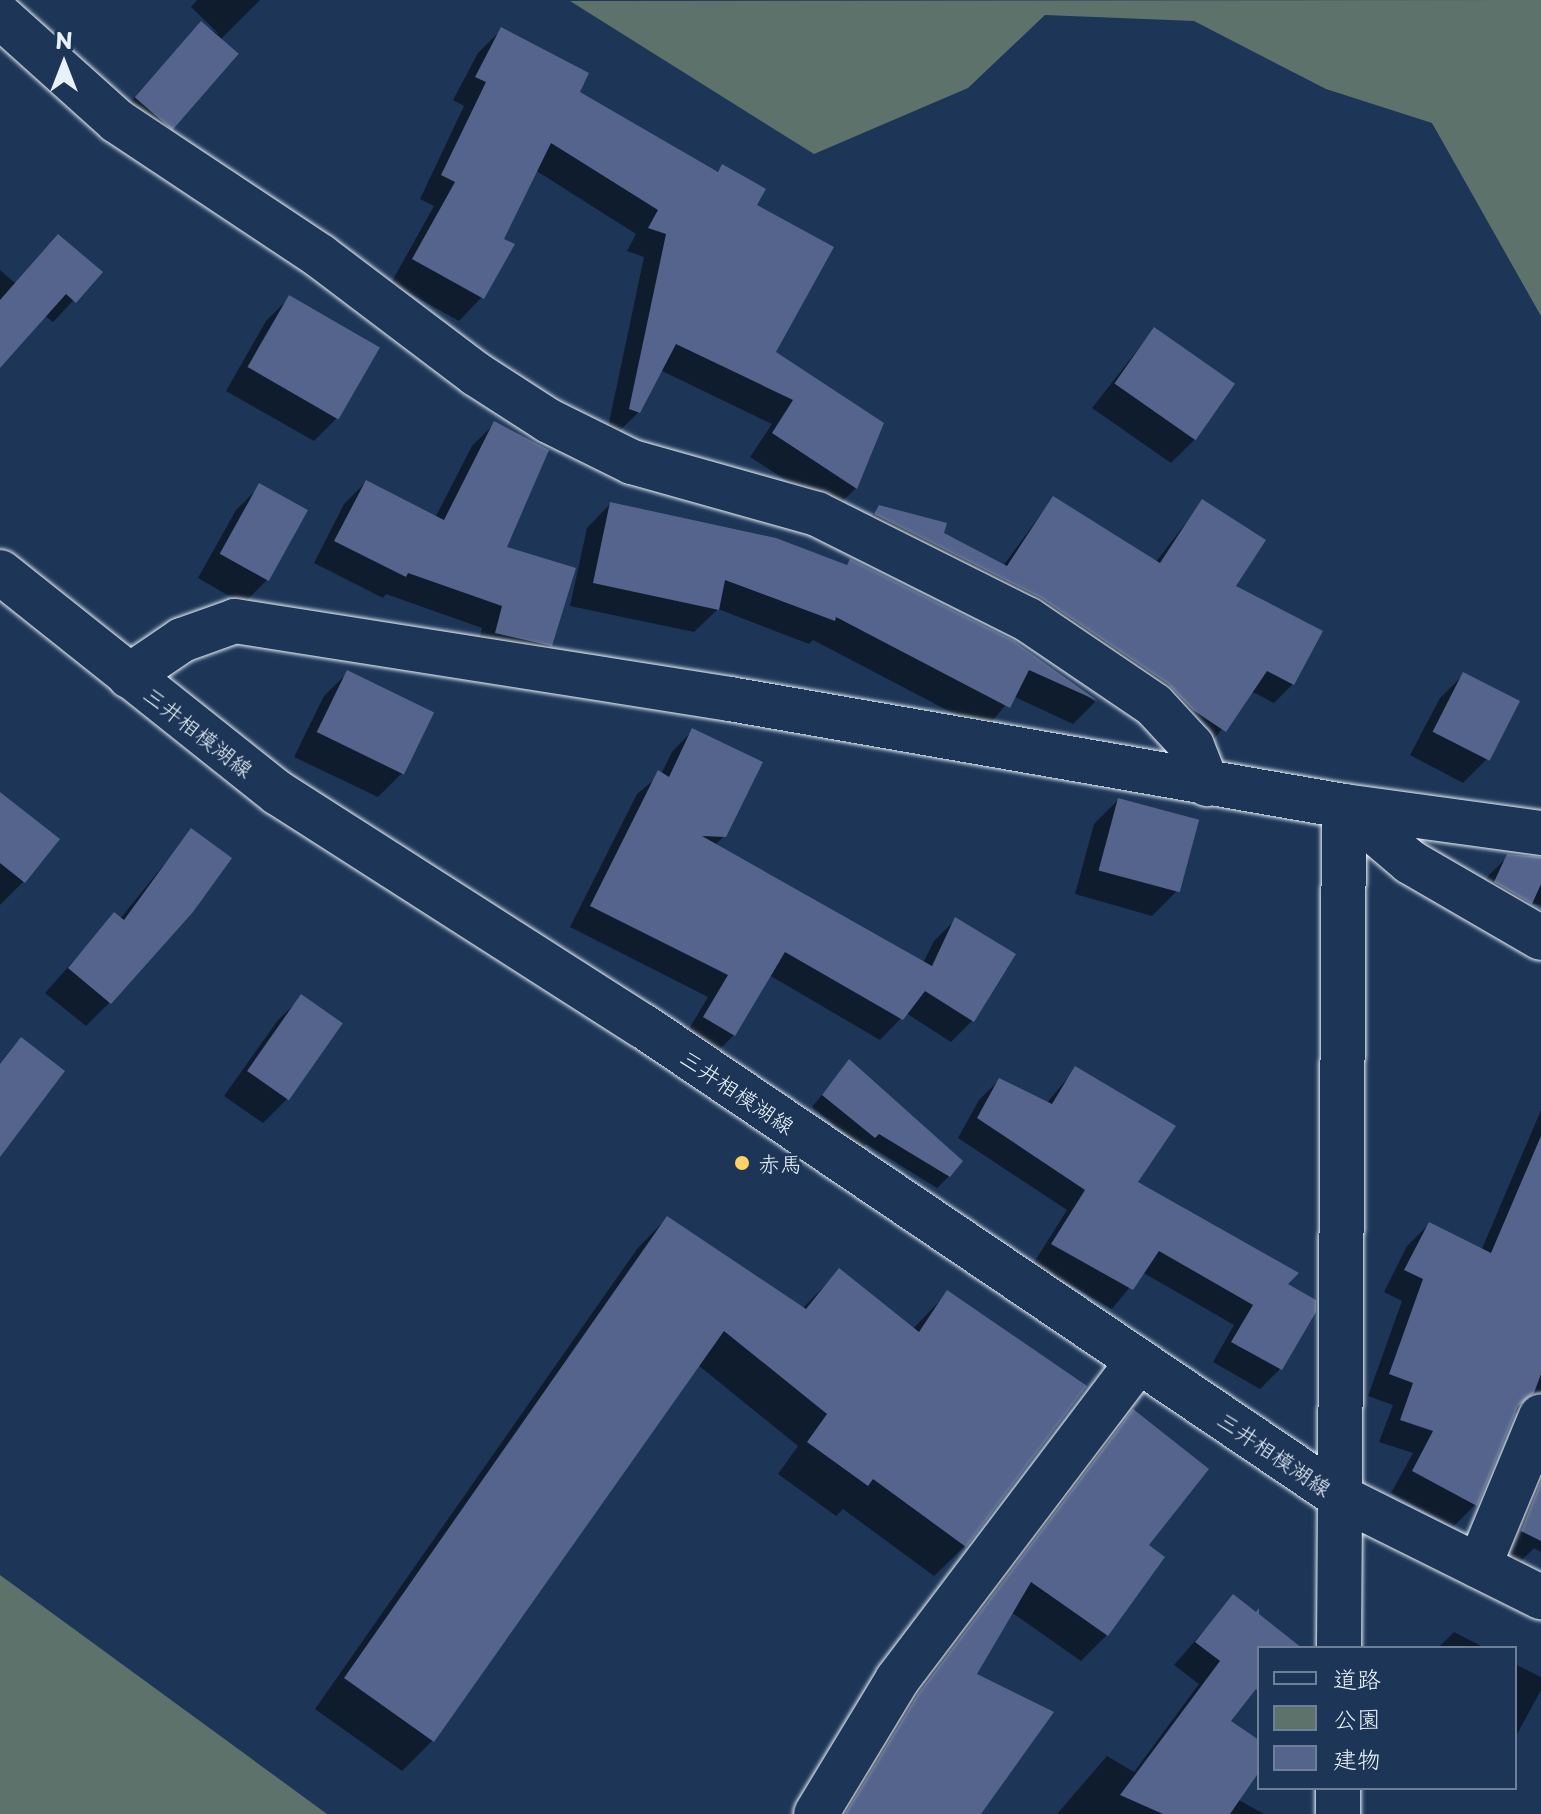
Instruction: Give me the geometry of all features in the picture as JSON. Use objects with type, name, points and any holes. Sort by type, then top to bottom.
[{"type":"street","points":[[0,16],[117,121],[320,256],[476,374],[549,421],[632,462],[817,514],[1027,619],[1154,705],[1192,746],[1207,784]]},
{"type":"street","name":"三井相模湖線","points":[[0,572],[278,793],[643,1026],[1340,1497],[1541,1597]]},
{"type":"street","points":[[129,676],[182,640],[235,621],[730,699],[1207,784],[1541,833]]},
{"type":"street","points":[[1344,806],[1410,862],[1541,938]]},
{"type":"street","points":[[1339,1646],[1344,806]]},
{"type":"street","points":[[816,1814],[897,1680],[1138,1361]]},
{"type":"street","points":[[1479,1566],[1541,1416]]},
{"type":"street","points":[[1338,1790],[1338,1814]]},
{"type":"green space","points":[[1541,0],[1541,316],[1432,123],[1326,89],[1194,21],[1045,15],[968,88],[814,154],[570,1]]},
{"type":"green space","points":[[0,1575],[327,1814],[0,1814]]},
{"type":"building","points":[[201,21],[239,54],[172,130],[135,97]]},
{"type":"building","points":[[501,27],[589,73],[580,92],[718,172],[722,164],[766,189],[757,205],[834,247],[776,352],[884,423],[857,489],[772,433],[793,400],[676,344],[640,413],[629,409],[666,234],[648,228],[658,210],[551,143],[504,239],[515,244],[484,299],[412,259],[455,182],[441,175],[486,82],[475,77]]},
{"type":"building","points":[[58,234],[103,272],[76,303],[66,294],[0,368],[0,300]]},
{"type":"building","points":[[289,295],[380,348],[338,419],[248,367]]},
{"type":"building","points":[[1154,327],[1235,384],[1196,440],[1114,384]]},
{"type":"building","points":[[494,421],[549,450],[507,547],[576,568],[552,646],[495,633],[502,606],[408,573],[406,577],[334,541],[366,480],[444,520]]},
{"type":"building","points":[[259,483],[308,510],[269,581],[220,554]]},
{"type":"building","points":[[1053,496],[1160,563],[1202,499],[1266,540],[1236,586],[1323,631],[1294,685],[1267,671],[1226,732],[1193,710],[1168,684],[1041,598],[874,514],[879,505],[947,523],[944,533],[1007,566]]},
{"type":"building","points":[[610,502],[776,538],[847,565],[850,559],[1014,641],[1098,701],[1029,670],[1010,708],[836,617],[835,621],[725,580],[719,610],[593,583]]},
{"type":"building","points":[[347,670],[434,713],[404,775],[317,732]]},
{"type":"building","points":[[1463,672],[1520,701],[1490,761],[1433,732]]},
{"type":"building","points":[[692,728],[763,762],[726,837],[702,836],[932,966],[955,917],[1016,954],[974,1022],[925,991],[903,1020],[785,952],[735,1036],[703,1017],[728,975],[590,906],[658,770],[669,777]]},
{"type":"building","points":[[0,792],[60,839],[25,883],[0,863]]},
{"type":"building","points":[[1118,798],[1199,820],[1180,892],[1099,870]]},
{"type":"building","points":[[191,828],[232,858],[193,912],[111,1004],[68,968],[114,912],[124,920]]},
{"type":"building","points":[[1507,854],[1541,857],[1541,884],[1532,904],[1494,882]]},
{"type":"building","points":[[301,994],[343,1023],[289,1100],[247,1071]]},
{"type":"building","points":[[21,1037],[65,1071],[0,1157],[0,1064]]},
{"type":"building","points":[[849,1059],[963,1161],[950,1177],[879,1134],[875,1138],[822,1095]]},
{"type":"building","points":[[1075,1066],[1176,1126],[1138,1182],[1299,1273],[1288,1284],[1316,1300],[1316,1312],[1282,1370],[1231,1342],[1253,1305],[1159,1251],[1133,1290],[1051,1244],[1085,1190],[977,1118],[999,1078],[1052,1104]]},
{"type":"building","points":[[1541,1136],[1541,1374],[1534,1393],[1518,1406],[1477,1506],[1412,1471],[1433,1431],[1400,1420],[1413,1383],[1389,1374],[1423,1279],[1404,1270],[1429,1222],[1491,1253]]},
{"type":"building","points":[[667,1216],[806,1309],[839,1268],[919,1332],[947,1290],[1087,1386],[966,1547],[873,1479],[868,1486],[807,1442],[827,1414],[724,1331],[434,1742],[344,1678]]},
{"type":"building","points":[[1133,1409],[1209,1469],[1149,1545],[1165,1557],[1108,1636],[1031,1582],[977,1674],[1054,1712],[981,1814],[845,1814],[918,1694]]},
{"type":"building","points":[[1541,1481],[1541,1541],[1521,1531]]},
{"type":"building","points":[[1233,1594],[1256,1612],[1259,1608],[1259,1614],[1299,1646],[1257,1646],[1257,1690],[1231,1721],[1257,1739],[1257,1775],[1230,1814],[1163,1814],[1120,1795],[1220,1661],[1195,1642]]},
{"type":"place","name":"赤馬","points":[[742,1163]]}]
